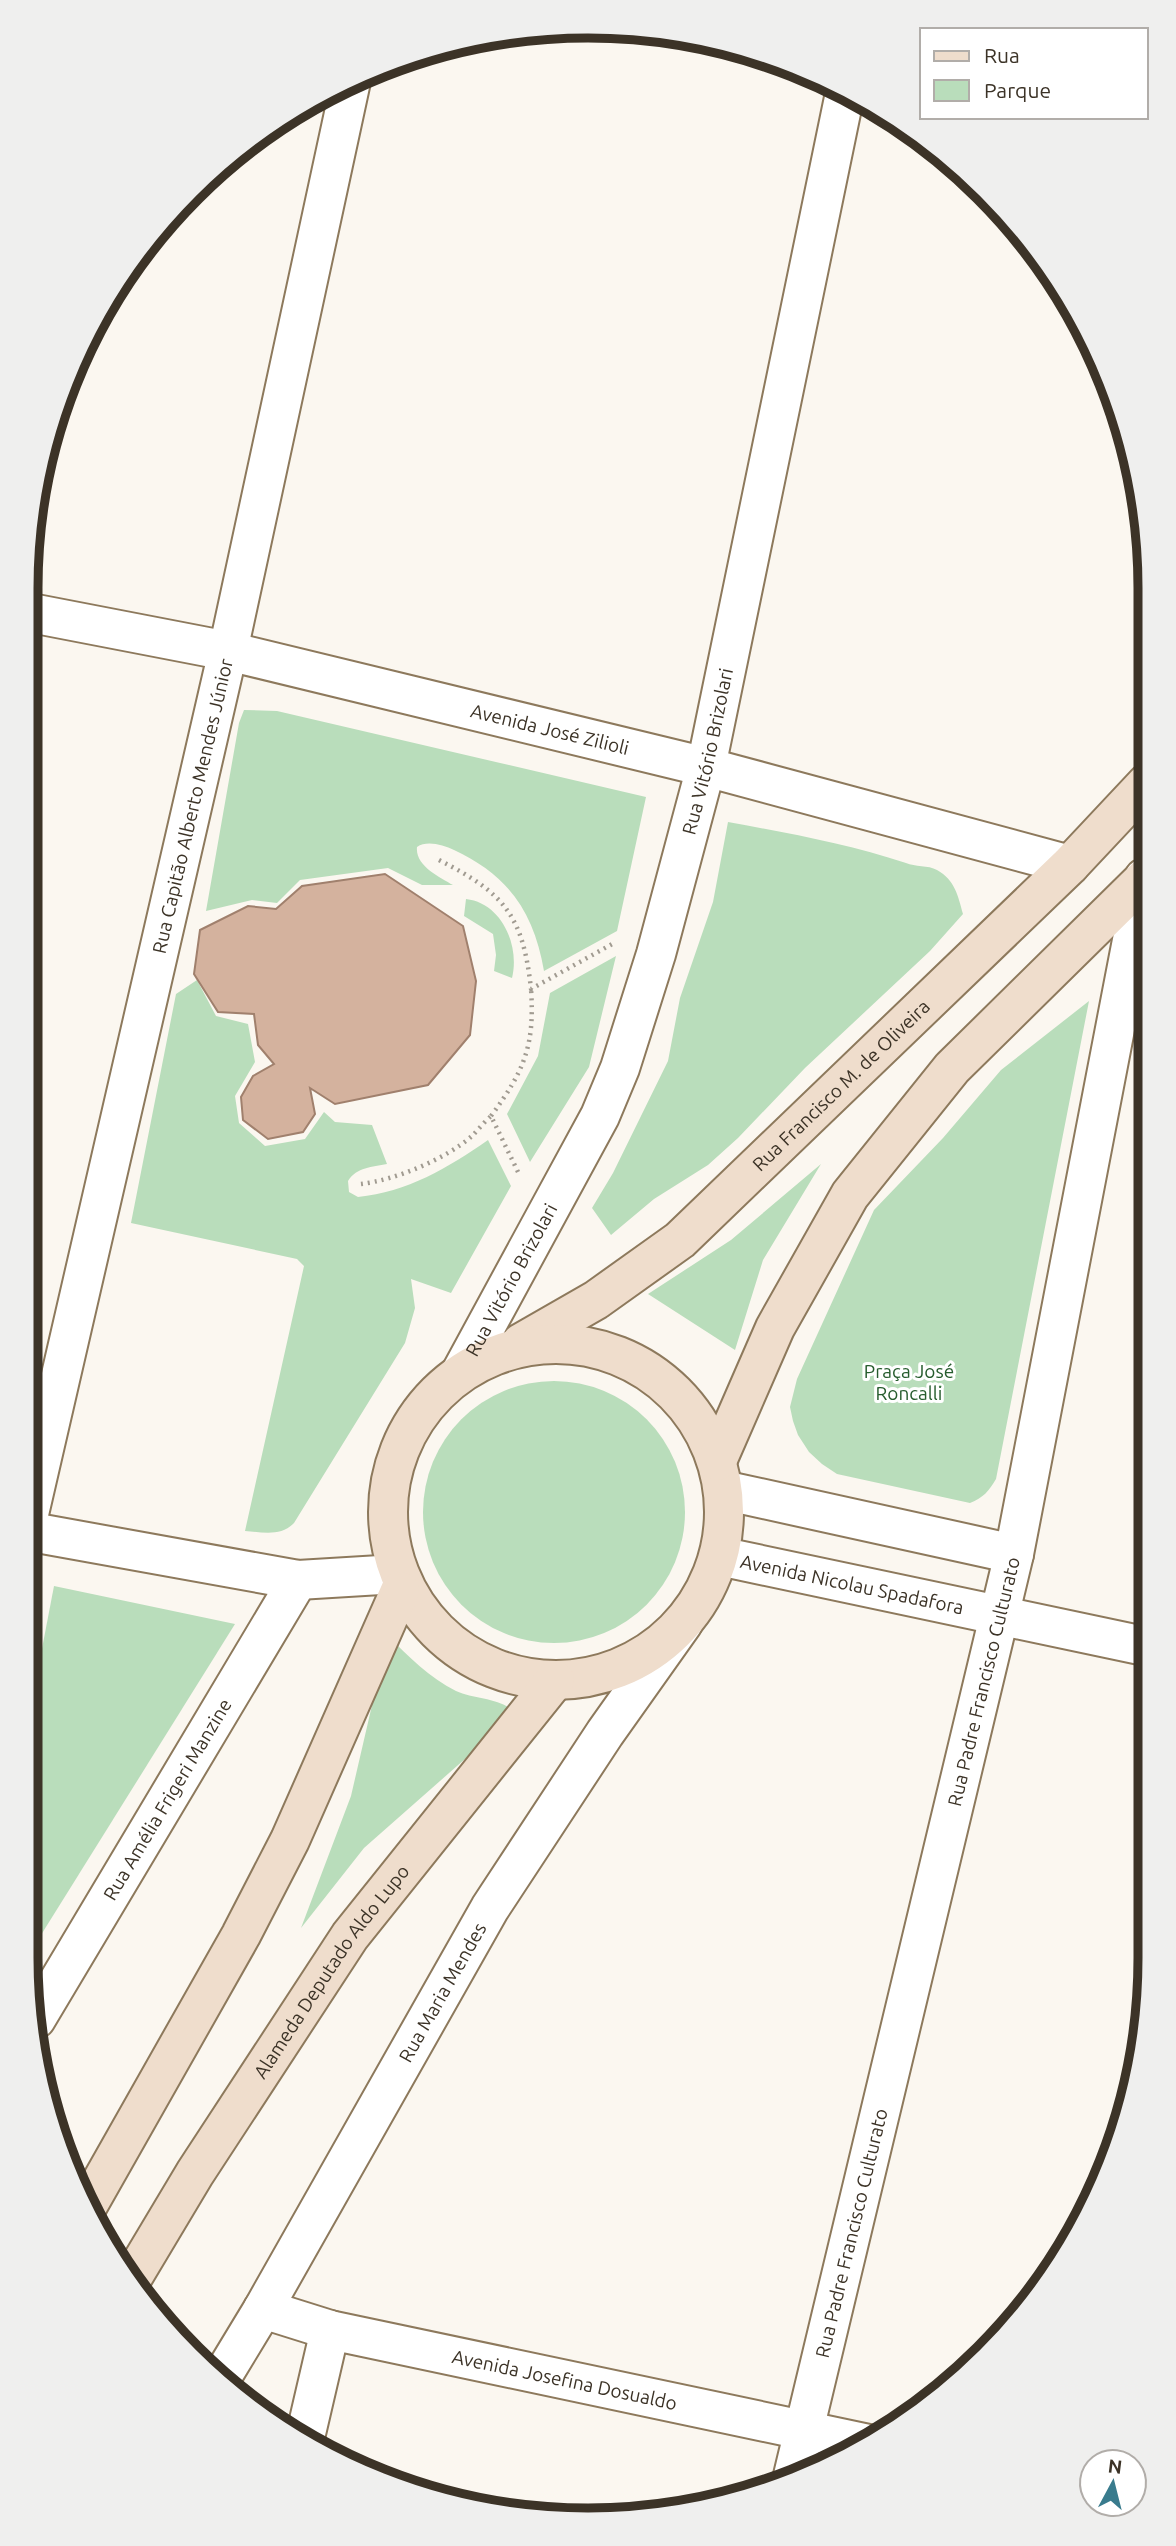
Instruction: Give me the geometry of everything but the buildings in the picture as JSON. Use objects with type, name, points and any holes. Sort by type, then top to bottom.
[{"type":"main road","name":"Rua Francisco M. de Oliveira","points":[[509,1351],[596,1300],[680,1240],[1070,865],[1138,793]]},
{"type":"main road","points":[[720,1475],[694,1414],[657,1377],[611,1353],[560,1343],[509,1351],[461,1372],[423,1407],[398,1452],[387,1503],[398,1582],[436,1630],[471,1657],[511,1674],[555,1680],[603,1673],[647,1654],[683,1623],[705,1592],[719,1556],[720,1475],[775,1328],[850,1195],[952,1068],[1138,884]]},
{"type":"main road","points":[[93,2196],[241,1935],[290,1840],[398,1582]]},
{"type":"main road","name":"Alameda Deputado Aldo Lupo","points":[[137,2271],[195,2174],[350,1936],[555,1680]]},
{"type":"street","name":"Rua Capitão Alberto Mendes Júnior","points":[[38,1477],[228,651],[348,93]]},
{"type":"street","name":"Rua Vitório Brizolari","points":[[461,1372],[600,1116],[620,1068],[656,954],[706,767],[843,102]]},
{"type":"street","name":"Avenida José Zilioli","points":[[38,614],[228,651],[706,767],[1070,865]]},
{"type":"street","name":"Rua Padre Francisco Culturato","points":[[795,2467],[1014,1554],[1138,913]]},
{"type":"street","points":[[720,1475],[1014,1554]]},
{"type":"street","points":[[38,1531],[298,1580],[398,1582]]},
{"type":"street","name":"Avenida Nicolau Spadafora","points":[[719,1556],[1138,1645]]},
{"type":"street","name":"Rua Amélia Frigeri Manzine","points":[[41,2010],[298,1580]]},
{"type":"street","name":"Rua Maria Mendes","points":[[226,2371],[490,1908],[605,1733],[683,1623]]},
{"type":"street","name":"Avenida Josefina Dosualdo","points":[[263,2309],[330,2330],[851,2440]]},
{"type":"street","points":[[307,2430],[330,2330]]},
{"type":"path","points":[[361,1184],[399,1175],[450,1151],[471,1137],[491,1116],[514,1084],[530,1044],[533,1016],[529,965],[515,918],[498,898],[481,884],[439,860]]},
{"type":"path","points":[[531,989],[614,943],[656,954]]},
{"type":"path","points":[[491,1116],[521,1178],[555,1197]]},
{"type":"green space","points":[[244,710],[277,711],[646,797],[617,931],[544,971],[525,913],[504,884],[473,860],[450,848],[430,844],[417,847],[420,860],[429,870],[453,885],[422,885],[388,868],[300,880],[277,903],[252,900],[206,911],[239,723]]},
{"type":"green space","points":[[728,822],[818,840],[933,868],[952,884],[963,914],[930,951],[805,1068],[738,1138],[708,1165],[654,1199],[611,1235],[592,1208],[613,1173],[668,1061],[680,998],[713,902]]},
{"type":"green space","points":[[466,899],[479,902],[489,909],[505,928],[513,953],[512,978],[494,971],[496,955],[493,934],[464,916]]},
{"type":"green space","points":[[616,956],[589,1067],[530,1162],[507,1114],[538,1056],[550,993]]},
{"type":"green space","points":[[197,980],[216,1016],[248,1024],[255,1062],[235,1096],[239,1123],[265,1146],[305,1139],[324,1112],[335,1122],[372,1125],[387,1164],[365,1168],[352,1176],[348,1181],[349,1192],[358,1197],[393,1190],[426,1177],[488,1140],[511,1186],[451,1293],[411,1279],[415,1308],[405,1343],[294,1523],[277,1532],[245,1531],[304,1266],[297,1259],[131,1223],[176,994]]},
{"type":"green space","name":"Praça José Roncalli","points":[[1089,1001],[996,1479],[985,1494],[970,1503],[837,1474],[809,1452],[798,1435],[790,1407],[797,1379],[874,1210],[943,1138],[1001,1070]]},
{"type":"green space","points":[[821,1164],[763,1260],[735,1350],[648,1294],[731,1240]]},
{"type":"green space","points":[[554,1381],[580,1384],[604,1391],[627,1403],[647,1419],[663,1439],[675,1462],[682,1486],[685,1512],[682,1538],[675,1562],[663,1585],[647,1605],[627,1621],[604,1633],[580,1640],[554,1643],[528,1640],[504,1633],[481,1621],[461,1605],[445,1585],[433,1562],[426,1538],[423,1512],[426,1486],[433,1462],[445,1439],[461,1419],[481,1403],[504,1391],[528,1384]]},
{"type":"green space","points":[[54,1586],[235,1624],[38,1940],[38,1669]]},
{"type":"green space","points":[[388,1636],[446,1686],[463,1694],[503,1704],[516,1714],[364,1848],[301,1928],[351,1796]]}]
